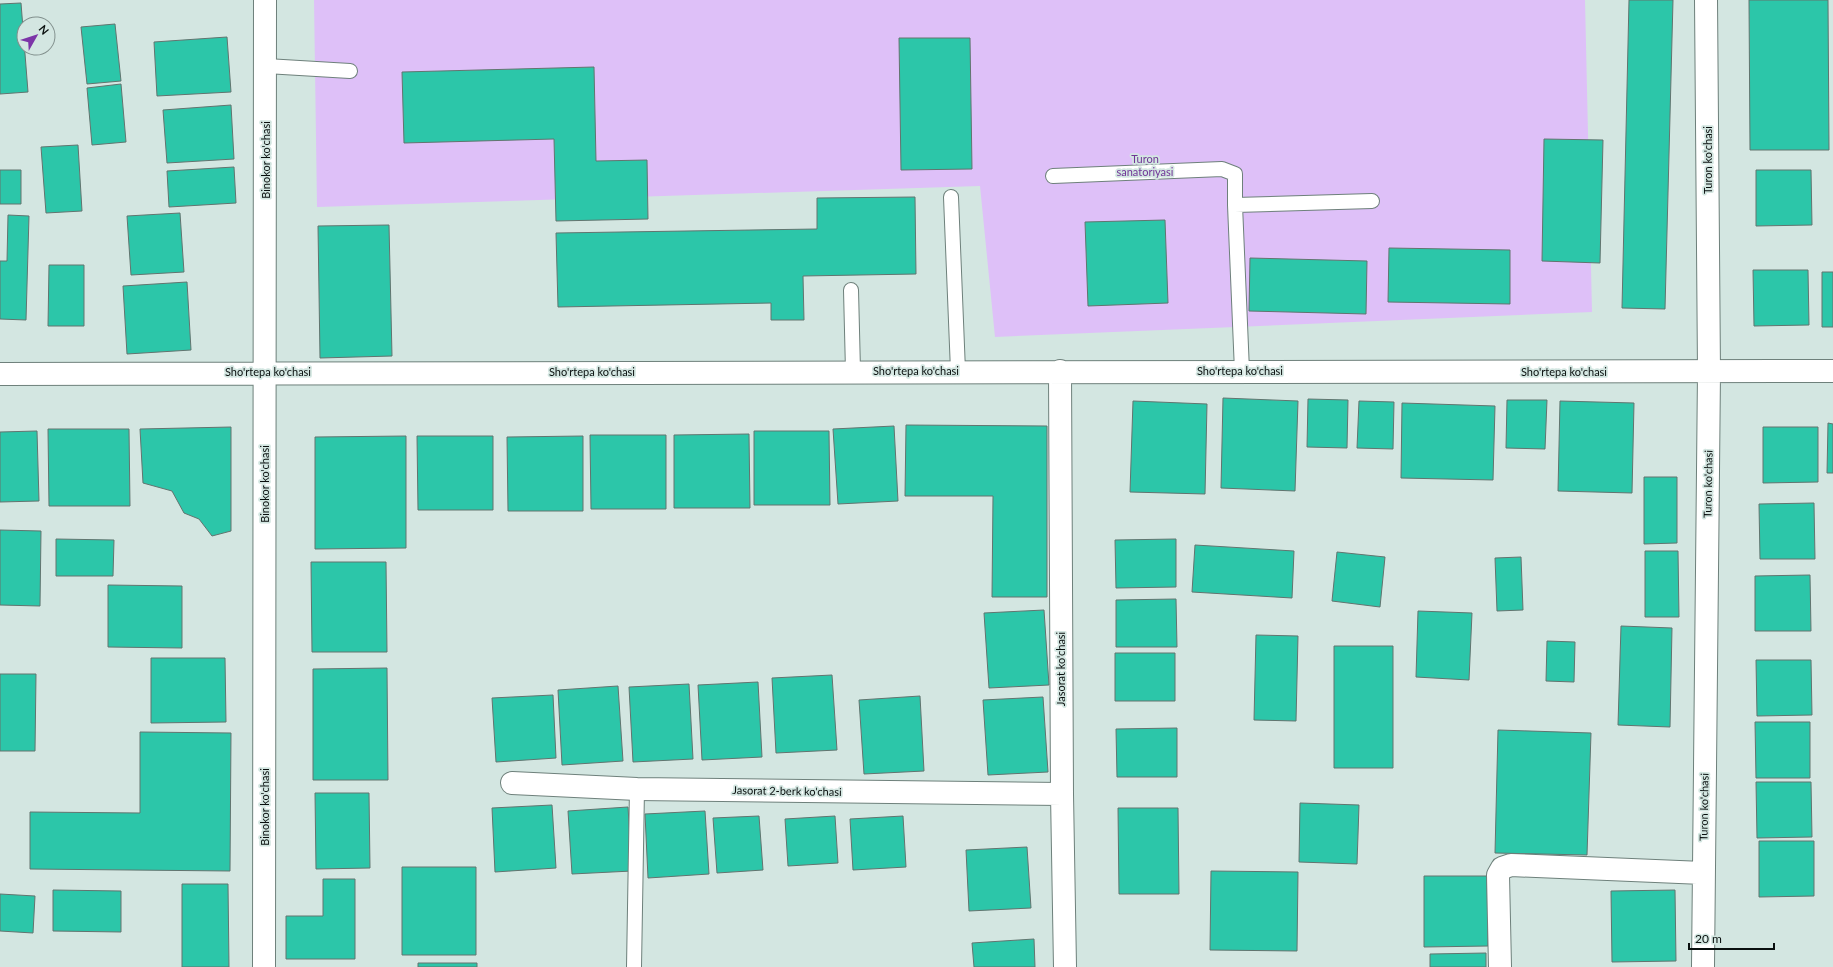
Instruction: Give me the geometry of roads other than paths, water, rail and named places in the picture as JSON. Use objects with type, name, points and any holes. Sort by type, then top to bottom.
[{"type":"street","name":"Binokor ko'chasi","points":[[264,967],[266,0]]},
{"type":"street","name":"Turon ko'chasi","points":[[1703,967],[1709,372],[1706,0]]},
{"type":"street","name":"Sho'rtepa ko'chasi","points":[[0,374],[958,371],[1833,372]]},
{"type":"street","name":"Jasorat ko'chasi","points":[[1060,371],[1062,794],[1065,967]]},
{"type":"street","name":"Jasorat 2-berk ko'chasi","points":[[512,783],[637,790],[1062,794]]},
{"type":"street","points":[[1500,967],[1498,875],[1502,868],[1511,864],[1703,872]]},
{"type":"lane","points":[[266,66],[350,71]]},
{"type":"lane","points":[[1053,176],[1222,169],[1235,174],[1242,371]]},
{"type":"lane","points":[[951,198],[958,371]]},
{"type":"lane","points":[[1235,205],[1372,202]]},
{"type":"lane","points":[[851,290],[853,372]]},
{"type":"lane","points":[[634,967],[637,790]]},
{"type":"park label","name":"Turon sanatoriyasi","points":[[1145,165]]}]
